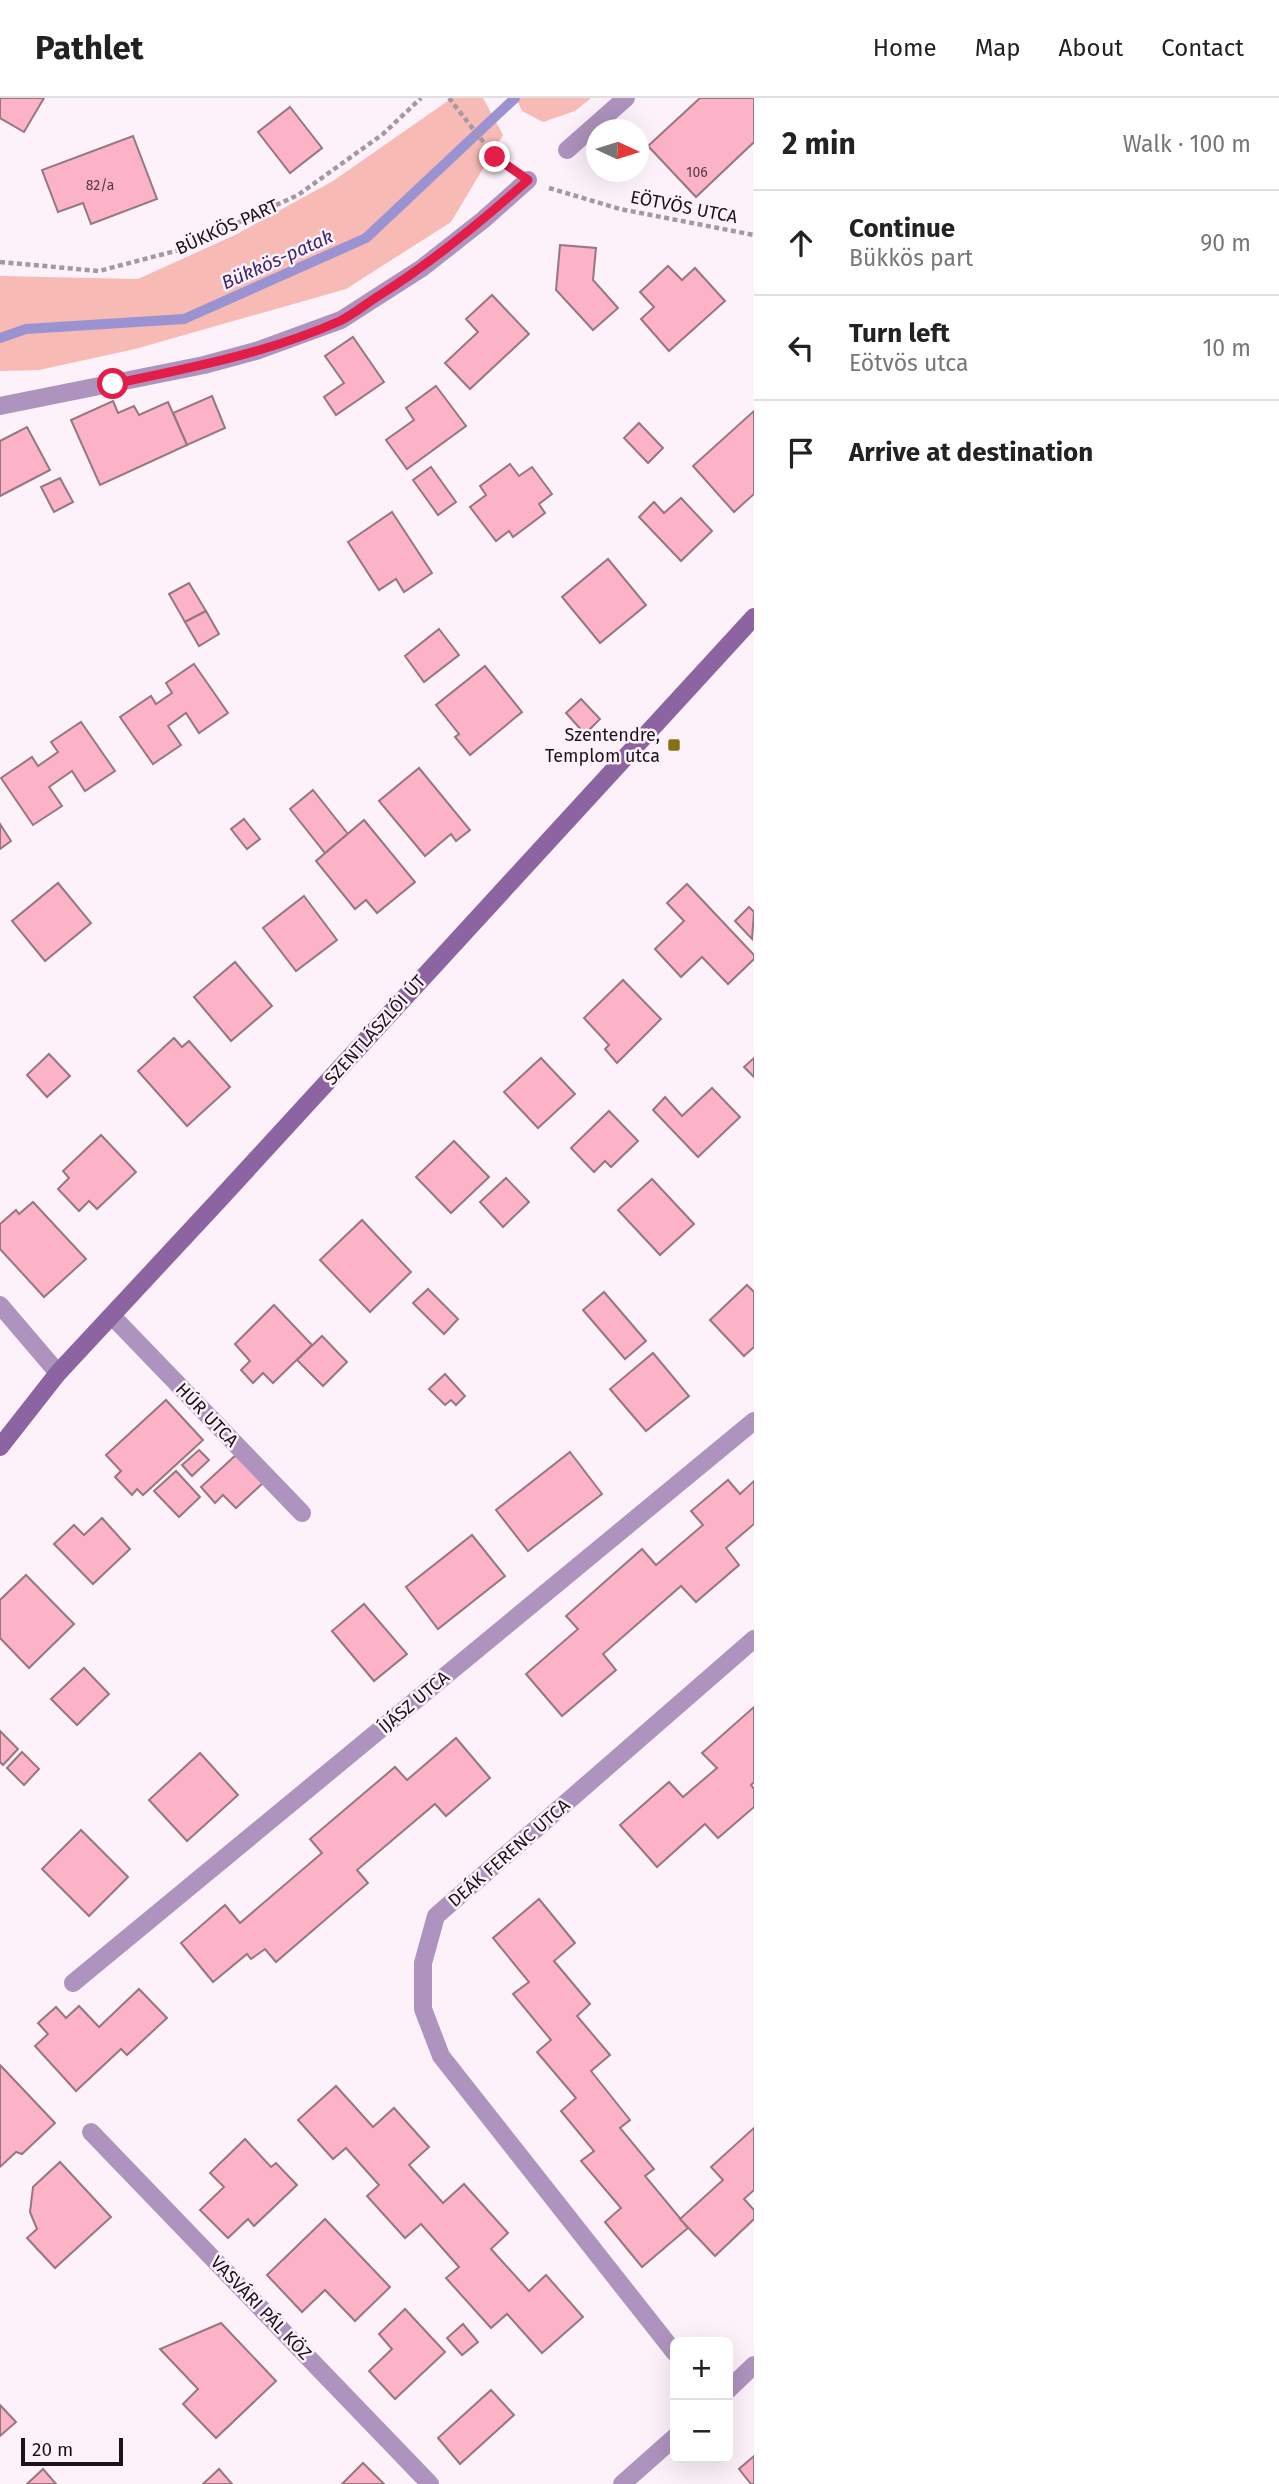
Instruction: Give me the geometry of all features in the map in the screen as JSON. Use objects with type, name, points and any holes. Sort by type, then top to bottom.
[{"type":"main road","name":"SZENTLÁSZLÓI ÚT","points":[[0,1447],[58,1373],[754,617]]},
{"type":"street","points":[[567,150],[626,98]]},
{"type":"street","points":[[0,406],[205,365],[256,351],[341,320],[422,268],[528,180]]},
{"type":"street","points":[[0,1306],[58,1373]]},
{"type":"street","name":"HÚR UTCA","points":[[112,1316],[302,1513]]},
{"type":"street","name":"ÍJÁSZ UTCA","points":[[73,1983],[754,1421]]},
{"type":"street","name":"DEÁK FERENC UTCA","points":[[670,2347],[441,2056],[423,2009],[424,1963],[436,1916],[754,1639]]},
{"type":"street","name":"VASVÁRI PÁL KÖZ","points":[[91,2132],[430,2484]]},
{"type":"street","points":[[733,2385],[754,2365]]},
{"type":"street","points":[[622,2484],[670,2441]]},
{"type":"path","name":"BÜKKÖS PART","points":[[0,262],[99,271],[179,250],[298,195],[383,134],[421,98]]},
{"type":"path","name":"EÖTVÖS UTCA","points":[[449,98],[495,157],[528,180],[562,193],[620,209],[754,235]]},
{"type":"shaded area","points":[[452,98],[483,98],[503,135],[451,222],[346,289],[135,349],[39,370],[0,371],[0,276],[138,279],[235,235],[333,181]]},
{"type":"shaded area","points":[[516,98],[591,98],[575,111],[543,122],[522,111]]},
{"type":"building","points":[[0,98],[44,98],[24,132],[0,118]]},
{"type":"building","points":[[700,98],[754,98],[754,142],[696,197],[649,145]]},
{"type":"building","points":[[290,107],[322,148],[290,173],[258,132]]},
{"type":"building","points":[[133,136],[157,199],[91,224],[83,203],[58,212],[42,170]]},
{"type":"building","points":[[560,245],[596,248],[593,280],[618,308],[593,330],[556,290]]},
{"type":"building","points":[[668,266],[682,280],[695,268],[725,301],[669,351],[641,319],[654,307],[640,292]]},
{"type":"building","points":[[492,295],[529,334],[470,389],[445,363],[478,332],[466,319]]},
{"type":"building","points":[[353,337],[384,382],[336,415],[324,397],[344,383],[325,356]]},
{"type":"building","points":[[436,386],[466,426],[407,469],[386,440],[414,420],[406,408]]},
{"type":"building","points":[[212,396],[225,428],[187,445],[173,413]]},
{"type":"building","points":[[113,401],[118,413],[134,406],[139,415],[168,402],[187,445],[100,485],[71,420]]},
{"type":"building","points":[[754,411],[754,494],[734,512],[693,466]]},
{"type":"building","points":[[639,423],[663,448],[648,463],[624,438]]},
{"type":"building","points":[[27,427],[50,470],[0,496],[0,441]]},
{"type":"building","points":[[510,464],[519,476],[532,467],[552,494],[539,504],[545,513],[513,537],[509,531],[496,541],[470,507],[486,495],[480,486]]},
{"type":"building","points":[[431,467],[456,502],[438,515],[413,480]]},
{"type":"building","points":[[60,478],[73,502],[54,512],[41,487]]},
{"type":"building","points":[[681,498],[712,531],[681,561],[639,517],[654,502],[664,513]]},
{"type":"building","points":[[392,512],[432,573],[404,592],[396,579],[379,590],[348,542]]},
{"type":"building","points":[[608,559],[646,605],[600,643],[562,597]]},
{"type":"building","points":[[189,583],[206,611],[185,622],[169,594]]},
{"type":"building","points":[[206,611],[219,634],[199,646],[185,622]]},
{"type":"building","points":[[439,629],[459,655],[424,682],[405,656]]},
{"type":"building","points":[[194,664],[228,713],[199,733],[186,713],[168,726],[181,745],[153,764],[120,717],[151,696],[156,704],[172,693],[166,683]]},
{"type":"building","points":[[485,666],[522,712],[470,755],[455,737],[459,734],[436,705]]},
{"type":"building","points":[[581,699],[600,719],[585,734],[566,713]]},
{"type":"building","points":[[81,722],[115,771],[85,791],[72,771],[49,787],[62,806],[33,825],[1,778],[32,757],[38,766],[58,752],[51,742]]},
{"type":"building","points":[[419,768],[470,830],[456,841],[451,834],[425,856],[379,801]]},
{"type":"building","points":[[313,790],[348,834],[325,853],[290,809]]},
{"type":"building","points":[[244,819],[260,839],[247,849],[231,829]]},
{"type":"building","points":[[364,820],[415,882],[377,913],[366,900],[355,909],[316,861]]},
{"type":"building","points":[[0,824],[11,841],[0,849]]},
{"type":"building","points":[[58,883],[91,923],[45,961],[12,921]]},
{"type":"building","points":[[687,884],[754,955],[754,959],[728,984],[702,957],[681,977],[655,949],[684,921],[667,903]]},
{"type":"building","points":[[304,896],[337,940],[296,971],[263,928]]},
{"type":"building","points":[[749,907],[754,912],[752,939],[735,921]]},
{"type":"building","points":[[235,962],[272,1006],[231,1041],[194,997]]},
{"type":"building","points":[[623,980],[661,1019],[617,1063],[605,1049],[609,1045],[584,1018]]},
{"type":"building","points":[[174,1038],[182,1047],[189,1041],[230,1087],[187,1126],[138,1071]]},
{"type":"building","points":[[49,1054],[70,1076],[47,1097],[27,1075]]},
{"type":"building","points":[[541,1058],[575,1094],[538,1128],[504,1092]]},
{"type":"building","points":[[754,1058],[754,1077],[744,1067]]},
{"type":"building","points":[[712,1088],[740,1117],[698,1157],[653,1110],[665,1097],[682,1116]]},
{"type":"building","points":[[609,1111],[638,1141],[611,1167],[605,1161],[594,1172],[571,1148]]},
{"type":"building","points":[[101,1135],[136,1172],[97,1209],[89,1201],[79,1211],[58,1189],[69,1178],[63,1171]]},
{"type":"building","points":[[454,1141],[489,1177],[451,1213],[416,1177]]},
{"type":"building","points":[[506,1178],[529,1202],[503,1227],[480,1202]]},
{"type":"building","points":[[652,1179],[694,1224],[660,1255],[618,1210]]},
{"type":"building","points":[[33,1202],[86,1259],[44,1297],[0,1249],[0,1224],[16,1210],[19,1214]]},
{"type":"building","points":[[362,1220],[411,1272],[370,1312],[320,1260]]},
{"type":"building","points":[[747,1285],[754,1292],[754,1347],[744,1356],[710,1320]]},
{"type":"building","points":[[428,1289],[458,1319],[444,1334],[413,1303]]},
{"type":"building","points":[[604,1292],[646,1341],[625,1359],[583,1310]]},
{"type":"building","points":[[274,1305],[312,1345],[273,1383],[263,1373],[253,1383],[241,1370],[250,1361],[235,1344]]},
{"type":"building","points":[[322,1336],[347,1362],[323,1386],[297,1360]]},
{"type":"building","points":[[653,1353],[689,1396],[646,1431],[610,1389]]},
{"type":"building","points":[[445,1374],[465,1396],[456,1405],[451,1400],[445,1405],[429,1389]]},
{"type":"building","points":[[166,1400],[203,1440],[143,1495],[137,1489],[132,1495],[115,1477],[121,1471],[106,1455]]},
{"type":"building","points":[[199,1450],[209,1460],[192,1476],[182,1465]]},
{"type":"building","points":[[570,1452],[602,1494],[528,1551],[496,1510]]},
{"type":"building","points":[[237,1454],[263,1483],[236,1508],[223,1495],[215,1503],[201,1487]]},
{"type":"building","points":[[176,1471],[200,1497],[179,1517],[154,1491]]},
{"type":"building","points":[[728,1480],[740,1494],[754,1481],[754,1524],[726,1548],[739,1565],[696,1602],[681,1586],[603,1654],[616,1670],[562,1716],[526,1674],[578,1629],[566,1616],[642,1549],[656,1565],[703,1525],[691,1511]]},
{"type":"building","points":[[102,1518],[130,1549],[93,1584],[54,1544],[74,1525],[84,1535]]},
{"type":"building","points":[[472,1535],[505,1576],[438,1629],[406,1587]]},
{"type":"building","points":[[26,1575],[74,1624],[29,1668],[0,1638],[0,1600]]},
{"type":"building","points":[[364,1604],[407,1654],[374,1681],[332,1631]]},
{"type":"building","points":[[84,1668],[109,1694],[77,1725],[51,1699]]},
{"type":"building","points":[[754,1707],[754,1782],[751,1785],[754,1789],[754,1807],[718,1838],[705,1824],[657,1867],[620,1825],[669,1782],[683,1797],[717,1768],[702,1753]]},
{"type":"building","points":[[0,1731],[18,1749],[3,1765],[0,1762]]},
{"type":"building","points":[[456,1738],[490,1778],[446,1816],[435,1804],[357,1870],[368,1883],[276,1962],[265,1949],[251,1959],[247,1954],[213,1982],[181,1943],[225,1905],[240,1923],[322,1853],[310,1839],[395,1767],[407,1780]]},
{"type":"building","points":[[22,1752],[39,1769],[24,1785],[7,1768]]},
{"type":"building","points":[[200,1753],[238,1795],[187,1841],[149,1800]]},
{"type":"building","points":[[81,1830],[128,1877],[89,1916],[42,1869]]},
{"type":"building","points":[[539,1899],[575,1943],[554,1961],[590,2004],[577,2016],[610,2055],[591,2071],[630,2120],[620,2128],[654,2169],[645,2176],[688,2228],[642,2267],[605,2222],[621,2208],[581,2161],[594,2151],[561,2111],[576,2098],[537,2052],[551,2040],[513,1994],[529,1982],[493,1938]]},
{"type":"building","points":[[139,1989],[167,2018],[127,2055],[121,2049],[76,2091],[35,2046],[48,2034],[38,2023],[56,2007],[66,2018],[79,2006],[99,2027]]},
{"type":"building","points":[[0,2065],[55,2123],[22,2154],[16,2152],[0,2167]]},
{"type":"building","points":[[336,2086],[373,2127],[394,2108],[429,2147],[409,2165],[443,2203],[464,2184],[508,2233],[491,2249],[529,2291],[546,2275],[583,2317],[542,2353],[507,2314],[491,2328],[446,2278],[459,2267],[421,2224],[405,2238],[367,2196],[379,2185],[346,2148],[333,2159],[298,2120]]},
{"type":"building","points":[[754,2128],[754,2190],[744,2199],[754,2210],[754,2219],[715,2256],[680,2219],[723,2180],[711,2167]]},
{"type":"building","points":[[245,2139],[271,2167],[276,2163],[297,2185],[254,2226],[248,2219],[228,2238],[200,2210],[224,2187],[210,2173]]},
{"type":"building","points":[[60,2162],[111,2217],[55,2268],[27,2238],[37,2229],[30,2212],[33,2187]]},
{"type":"building","points":[[325,2219],[390,2287],[355,2321],[325,2290],[302,2312],[267,2275]]},
{"type":"building","points":[[405,2309],[445,2352],[395,2399],[369,2371],[392,2349],[379,2334]]},
{"type":"building","points":[[221,2323],[276,2381],[216,2438],[183,2404],[198,2389],[160,2349]]},
{"type":"building","points":[[463,2324],[478,2342],[462,2355],[447,2338]]},
{"type":"building","points":[[491,2390],[514,2415],[460,2464],[438,2438]]},
{"type":"building","points":[[0,2405],[16,2422],[0,2436]]},
{"type":"building","points":[[754,2456],[754,2484],[751,2484],[739,2469]]},
{"type":"building","points":[[363,2463],[384,2484],[342,2484]]},
{"type":"building","points":[[43,2469],[56,2484],[27,2484]]},
{"type":"building","points":[[219,2469],[232,2484],[203,2484]]},
{"type":"waterway","name":"Bükkös-patak","points":[[0,338],[26,329],[184,319],[366,238],[515,98]]},
{"type":"place","name":"Szentendre, Templom utca","points":[[674,745]]},
{"type":"route","points":[[113,384],[205,365],[256,351],[341,320],[422,268],[528,180],[495,157]]}]
